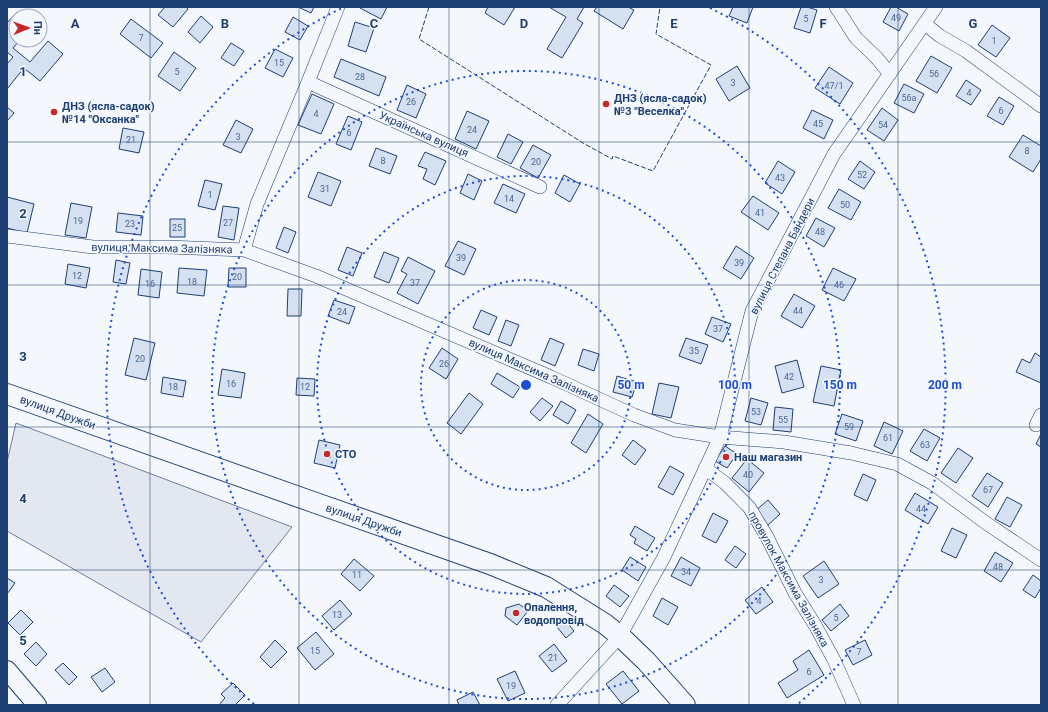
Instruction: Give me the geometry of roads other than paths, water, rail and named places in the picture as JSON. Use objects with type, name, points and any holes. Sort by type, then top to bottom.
[{"type":"main road","name":"вулиця Дружби","points":[[7,394],[490,564],[546,587],[605,624],[620,636],[646,661],[685,705]]},
{"type":"street","points":[[244,250],[257,204],[338,7]]},
{"type":"street","points":[[836,7],[856,38],[876,57],[890,74]]},
{"type":"street","name":"вулиця Степана Бандери","points":[[557,705],[620,636],[664,557],[720,437],[752,311],[834,154],[936,7]]},
{"type":"street","points":[[925,24],[940,36],[966,51],[1041,106]]},
{"type":"street","name":"Українська вулиця","points":[[308,82],[540,187]]},
{"type":"street","name":"вулиця Максима Залізняка","points":[[7,236],[93,247],[168,247],[244,250],[316,276],[551,377],[634,415],[675,430],[720,437],[784,442],[851,453],[897,464],[932,482],[986,523],[1041,560]]},
{"type":"street","name":"провулок Максима Залізняка","points":[[705,468],[725,483],[749,507],[766,535],[795,593],[834,660],[854,705]]},
{"type":"street","points":[[7,670],[37,705]]},
{"type":"place","name":"ДНЗ (ясла-садок) №3 \"Веселка\"","points":[[606,104]]},
{"type":"place","name":"ДНЗ (ясла-садок) №14 \"Оксанка\"","points":[[54,112]]},
{"type":"place","name":"СТО","points":[[327,454]]},
{"type":"place","name":"Наш магазин","points":[[726,457]]},
{"type":"place","name":"Опалення, водопровід","points":[[516,613]]}]
